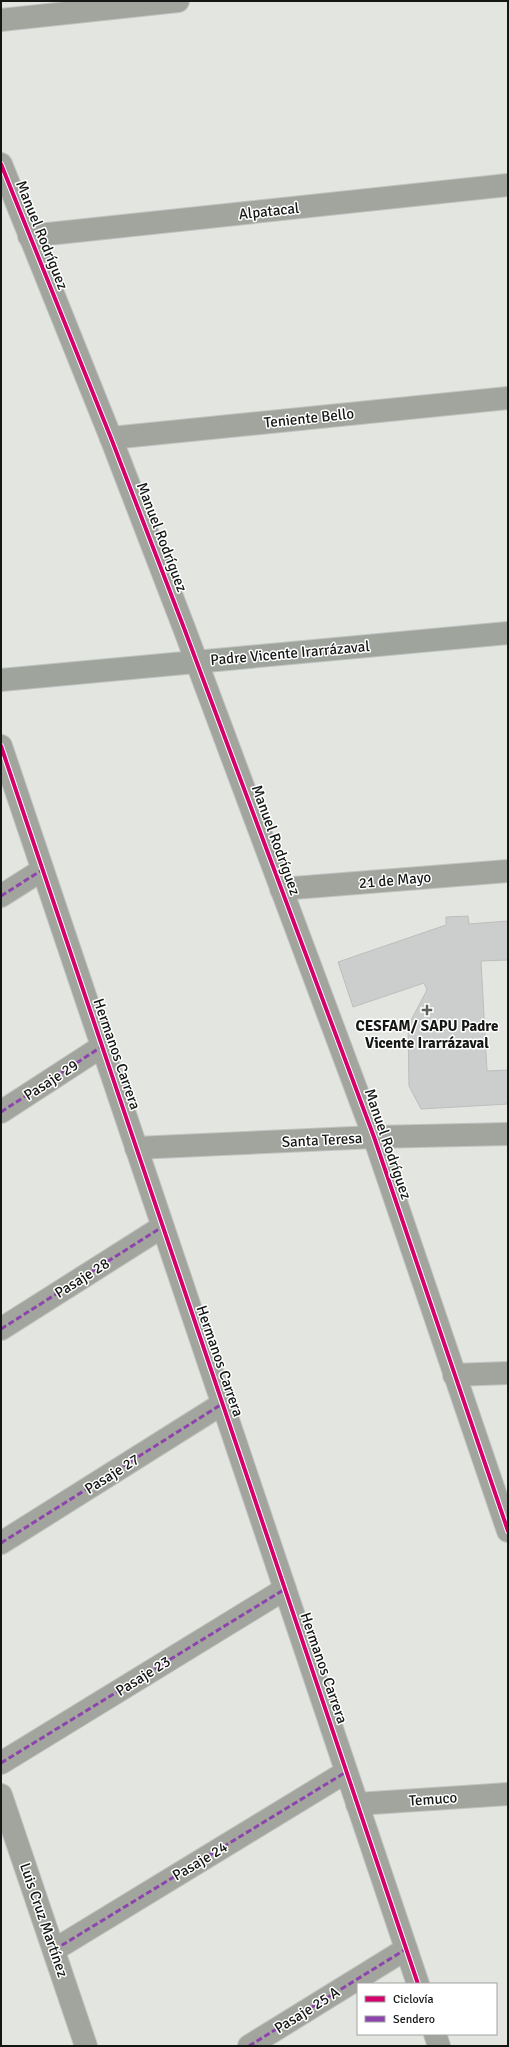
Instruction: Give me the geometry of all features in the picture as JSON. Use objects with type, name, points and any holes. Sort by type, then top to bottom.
[{"type":"street","points":[[1,20],[178,1]]},
{"type":"street","name":"Manuel Rodríguez","points":[[1,164],[111,438],[282,889],[374,1137],[508,1531]]},
{"type":"street","name":"Alpatacal","points":[[29,236],[508,185]]},
{"type":"street","name":"Teniente Bello","points":[[111,438],[508,398]]},
{"type":"street","name":"Padre Vicente Irarrázaval","points":[[1,680],[508,633]]},
{"type":"street","name":"Hermanos Carrera","points":[[1,746],[101,1047],[418,1983]]},
{"type":"street","points":[[1,896],[42,870]]},
{"type":"street","name":"21 de Mayo","points":[[282,889],[508,871]]},
{"type":"street","name":"Pasaje 29","points":[[1,1112],[101,1047]]},
{"type":"street","name":"Santa Teresa","points":[[136,1148],[374,1137],[508,1134]]},
{"type":"street","name":"Pasaje 28","points":[[1,1329],[162,1227]]},
{"type":"street","points":[[454,1375],[508,1373]]},
{"type":"street","name":"Pasaje 27","points":[[1,1543],[222,1404]]},
{"type":"street","name":"Pasaje 23","points":[[1,1763],[285,1589]]},
{"type":"street","name":"Pasaje 24","points":[[54,1950],[346,1772]]},
{"type":"street","name":"Luis Cruz Martínez","points":[[1,1794],[86,2046]]},
{"type":"street","name":"Temuco","points":[[357,1804],[508,1794]]},
{"type":"street","name":"Pasaje 25 A","points":[[249,2046],[406,1949]]},
{"type":"street","points":[[435,2035],[439,2046]]},
{"type":"building","points":[[468,916],[469,924],[508,921],[508,960],[481,961],[487,1071],[508,1070],[508,1104],[421,1109],[409,1086],[408,1026],[427,990],[424,983],[353,1007],[338,962],[446,925],[446,917]]},
{"type":"marked path","points":[[1,896],[42,870]]},
{"type":"marked path","points":[[1,1112],[101,1047]]},
{"type":"marked path","points":[[1,1329],[162,1227]]},
{"type":"marked path","points":[[1,1543],[222,1404]]},
{"type":"marked path","points":[[1,1763],[285,1589]]},
{"type":"marked path","points":[[54,1950],[346,1772]]},
{"type":"marked path","points":[[249,2046],[406,1949]]},
{"type":"cycle path","points":[[1,164],[111,438],[184,628],[374,1137],[508,1531]]},
{"type":"cycle path","points":[[1,746],[418,1983]]},
{"type":"place","name":"CESFAM/ SAPU Padre Vicente Irarrázaval","points":[[427,1010]]}]
